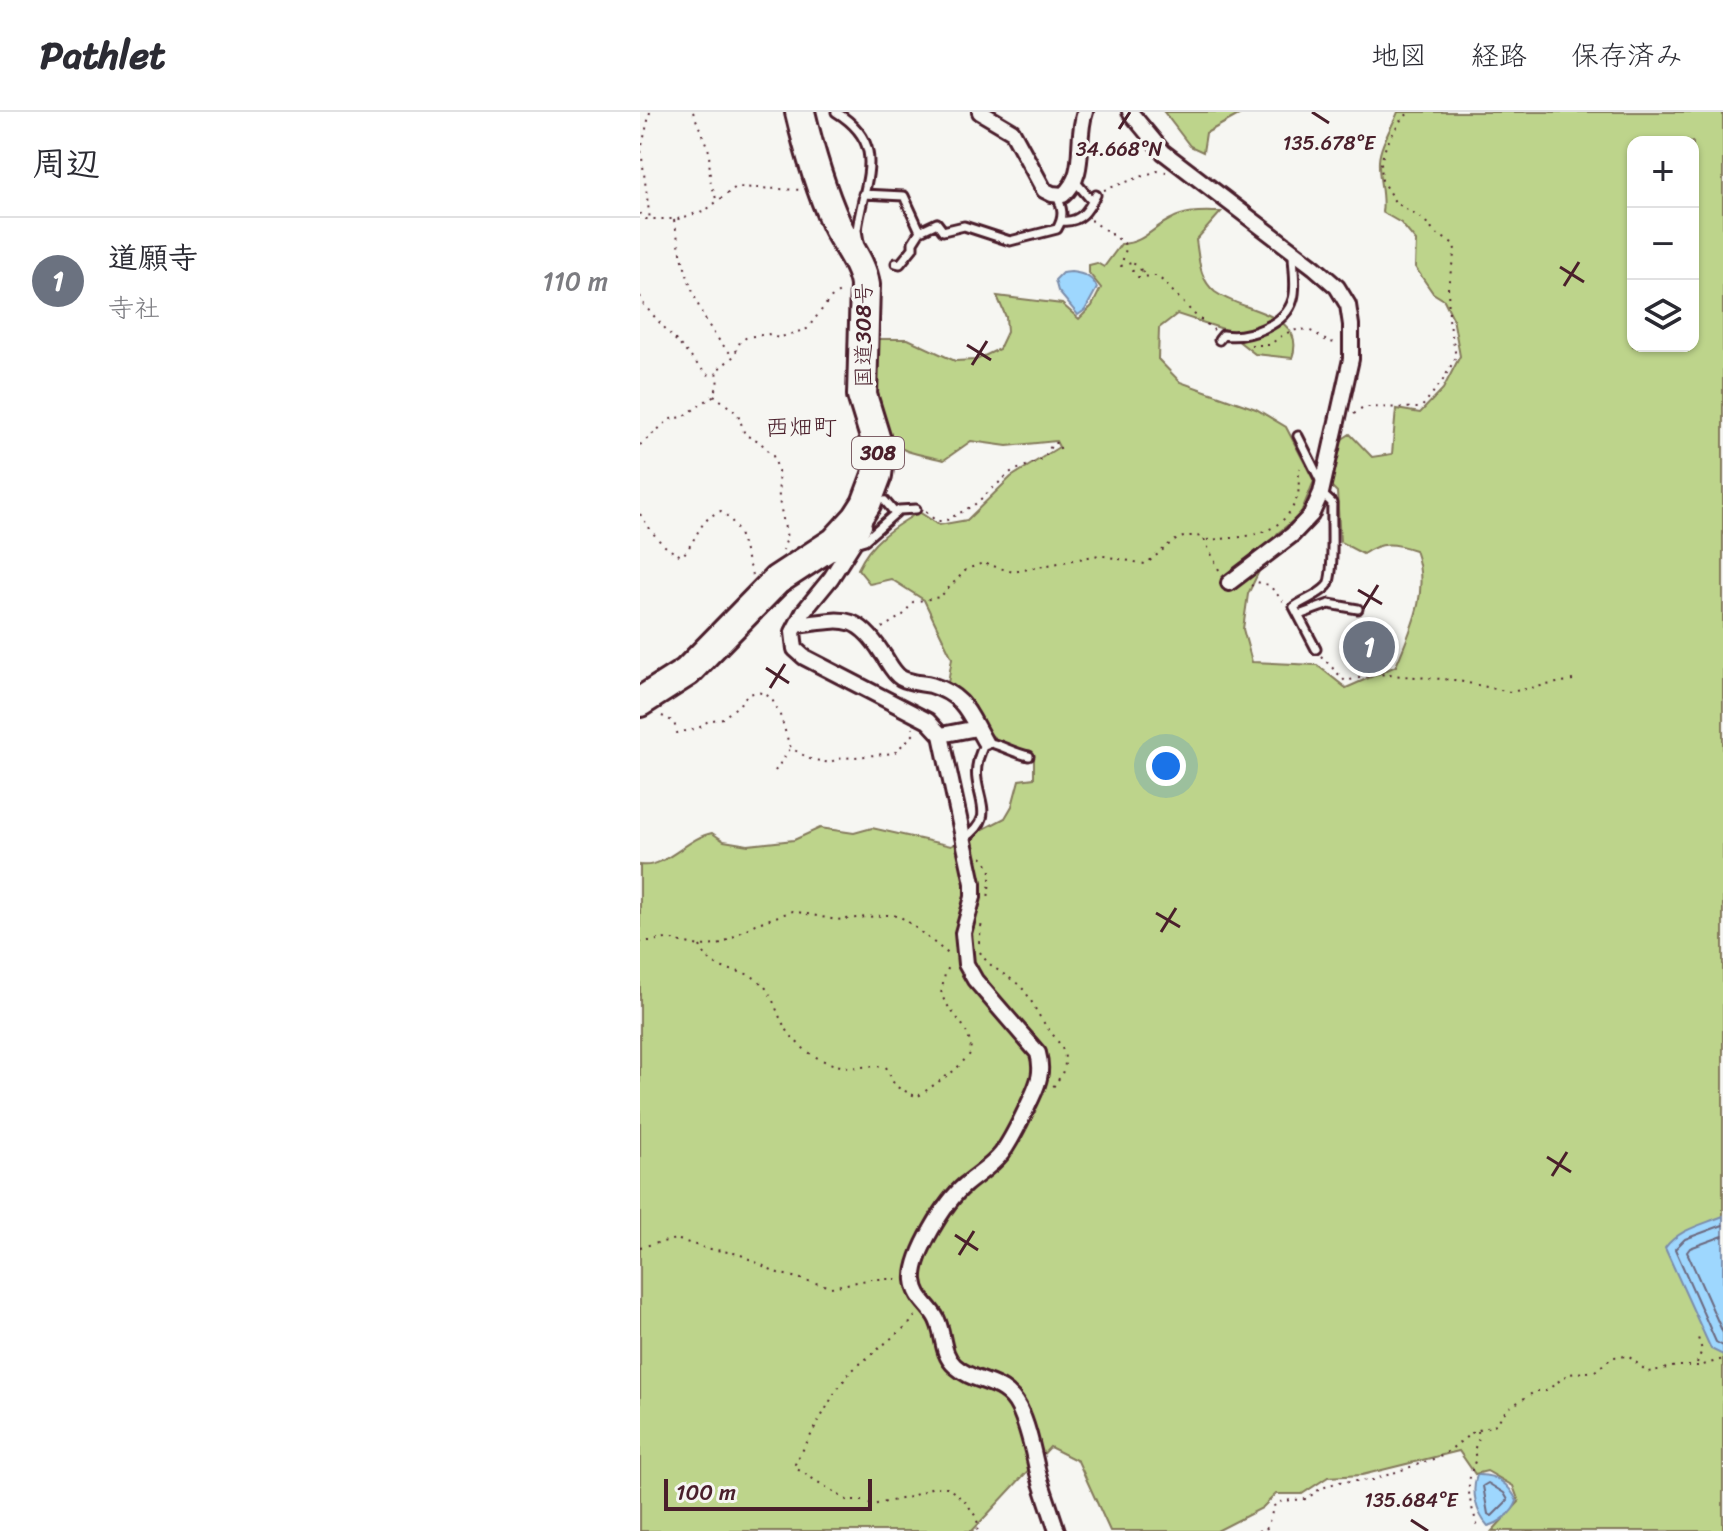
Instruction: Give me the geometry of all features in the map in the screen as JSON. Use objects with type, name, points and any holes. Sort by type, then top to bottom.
[{"type":"highway","name":"国道308号","points":[[649,708],[777,580],[835,542],[875,503],[878,447],[859,398],[862,395],[865,285],[852,278],[848,247],[824,195],[800,112]]},
{"type":"street","points":[[980,112],[1012,131],[1044,190],[1057,195],[1063,195],[1075,181],[1085,112]]},
{"type":"street","points":[[1130,112],[1163,152],[1337,287],[1348,305],[1351,359],[1321,488],[1311,515],[1292,535],[1229,583]]},
{"type":"street","points":[[875,503],[876,512],[831,578],[804,611],[793,632],[795,649],[804,657],[928,721],[941,735],[965,842],[973,897],[963,933],[964,958],[975,980],[1038,1053],[1041,1066],[1039,1082],[1027,1108],[1000,1155],[979,1176],[964,1185],[949,1204],[920,1251],[914,1279],[920,1301],[935,1315],[946,1353],[953,1365],[1004,1389],[1018,1407],[1057,1531]]},
{"type":"street","points":[[797,625],[845,619],[856,623],[900,677],[943,690],[957,699],[974,716],[985,742]]},
{"type":"street","points":[[941,735],[977,728]]},
{"type":"lane","points":[[836,112],[860,130],[870,151],[852,278]]},
{"type":"lane","points":[[1062,221],[1071,222],[1083,215],[1094,198],[1075,181]]},
{"type":"lane","points":[[863,194],[904,196],[920,231]]},
{"type":"lane","points":[[896,263],[900,264],[913,248],[920,231],[937,223],[943,231],[964,226],[1010,241],[1057,229],[1062,221],[1063,209],[1057,195]]},
{"type":"lane","points":[[1221,338],[1259,330],[1285,315],[1293,298],[1293,251]]},
{"type":"lane","points":[[1298,436],[1321,488],[1332,503],[1333,572],[1329,584],[1294,607],[1316,649]]},
{"type":"lane","points":[[875,503],[895,513]]},
{"type":"lane","points":[[853,543],[865,540],[895,513],[916,509]]},
{"type":"lane","points":[[1299,615],[1329,604],[1358,609]]},
{"type":"lane","points":[[965,842],[982,816],[983,797],[977,768],[985,742],[1029,756]]},
{"type":"path","points":[[650,112],[641,150],[650,220]]},
{"type":"path","points":[[693,112],[709,151],[710,179],[717,202]]},
{"type":"path","points":[[1354,414],[1363,407],[1421,408],[1456,357],[1449,319],[1448,286],[1454,244],[1395,202],[1382,181],[1381,162],[1386,146],[1402,118],[1411,112]]},
{"type":"path","points":[[1094,198],[1109,188],[1157,171],[1171,173],[1180,165]]},
{"type":"path","points":[[640,213],[650,220],[674,219],[706,210],[736,187],[797,192],[806,189]]},
{"type":"path","points":[[1083,215],[1124,243],[1126,249],[1121,266],[1135,262],[1132,271],[1145,269],[1138,277],[1156,276],[1163,281],[1221,338],[1245,345],[1270,345],[1281,335],[1299,330],[1312,332],[1326,342],[1351,340]]},
{"type":"path","points":[[674,219],[682,266],[695,302],[734,356]]},
{"type":"path","points":[[640,445],[670,419],[683,417],[713,395],[718,385],[716,371],[734,356],[740,342],[747,337],[768,334],[778,338],[807,329],[830,299],[852,278]]},
{"type":"path","points":[[640,296],[644,305],[706,374],[716,376]]},
{"type":"path","points":[[713,395],[734,409],[745,435],[759,441],[773,456],[778,469],[779,500],[787,542],[778,559]]},
{"type":"path","points":[[916,509],[924,510],[936,521],[945,521],[974,505],[1011,472],[1043,459],[1053,443],[1058,443],[1062,453]]},
{"type":"path","points":[[875,643],[876,632],[903,615],[913,602],[940,597],[967,569],[975,565],[983,563],[1013,572],[1099,555],[1145,564],[1171,541],[1195,535],[1206,540],[1270,530],[1282,522],[1297,499],[1304,448]]},
{"type":"path","points":[[640,514],[657,541],[682,556],[699,526],[714,513],[725,513],[736,526],[754,580],[753,604]]},
{"type":"path","points":[[1206,540],[1222,576],[1229,583],[1238,588],[1257,582],[1269,585],[1276,595],[1294,607]]},
{"type":"path","points":[[1316,649],[1345,681],[1377,674],[1454,680],[1510,692],[1578,679]]},
{"type":"path","points":[[649,708],[674,722],[677,733],[723,718],[747,695],[758,692],[768,697],[779,709],[791,748],[810,759],[830,763],[836,759],[894,753],[914,734],[912,727]]},
{"type":"path","points":[[775,771],[791,748]]},
{"type":"path","points":[[965,842],[991,869],[986,905]]},
{"type":"path","points":[[640,942],[667,939],[700,946],[719,945],[755,924],[793,911],[836,920],[887,915],[899,916],[946,953],[964,958]]},
{"type":"path","points":[[982,918],[978,948],[982,957],[1020,986],[1040,1018],[1059,1039],[1064,1051],[1066,1062],[1060,1078],[1035,1106],[1027,1108]]},
{"type":"path","points":[[700,946],[706,960],[718,968],[749,974],[762,983],[786,1028],[802,1049],[846,1067],[886,1067],[895,1086],[917,1097],[955,1070],[971,1053],[971,1038],[941,994],[949,966],[964,958]]},
{"type":"path","points":[[640,1247],[676,1239],[739,1254],[778,1273],[831,1287],[872,1279],[914,1279]]},
{"type":"path","points":[[924,1304],[910,1323],[850,1372],[834,1394],[795,1464],[797,1469],[848,1501],[864,1501],[872,1505],[910,1497],[933,1487],[947,1487],[972,1510],[979,1527],[976,1531]]},
{"type":"path","points":[[1695,1365],[1702,1350],[1697,1335]]},
{"type":"path","points":[[1258,1531],[1267,1528],[1274,1506],[1282,1501],[1306,1499],[1338,1482],[1373,1480],[1442,1456],[1478,1430],[1496,1424],[1507,1409],[1536,1391],[1546,1391],[1568,1374],[1595,1371],[1613,1357],[1628,1356],[1648,1372],[1723,1359]]},
{"type":"path","points":[[1478,1430],[1479,1438],[1474,1450],[1476,1459],[1467,1485],[1479,1531]]},
{"type":"green space","points":[[1164,112],[1244,112],[1206,133],[1203,152],[1190,146]]},
{"type":"green space","points":[[1398,112],[1723,112],[1723,1531],[1492,1531],[1519,1502],[1513,1486],[1487,1471],[1475,1474],[1459,1451],[1362,1475],[1328,1477],[1302,1494],[1276,1494],[1262,1508],[1217,1531],[1110,1531],[1078,1461],[1050,1447],[972,1531],[640,1531],[640,865],[667,858],[712,833],[724,841],[748,845],[794,840],[820,828],[854,833],[872,828],[951,846],[1005,818],[1012,806],[1019,780],[1034,778],[1034,755],[1001,743],[984,729],[975,706],[948,683],[952,658],[924,600],[891,579],[870,584],[858,569],[876,543],[909,518],[919,512],[939,525],[967,520],[1011,477],[1059,447],[1056,441],[1007,446],[971,441],[944,460],[907,451],[893,442],[877,417],[871,386],[871,339],[908,339],[955,361],[976,360],[999,349],[1007,332],[1006,317],[997,296],[1062,304],[1079,319],[1092,306],[1101,288],[1089,273],[1089,265],[1097,263],[1104,267],[1121,244],[1142,238],[1177,216],[1221,212],[1196,240],[1206,281],[1215,292],[1227,299],[1282,323],[1291,332],[1294,343],[1292,358],[1255,354],[1223,329],[1177,314],[1159,328],[1158,359],[1180,382],[1256,409],[1286,427],[1314,481],[1300,515],[1277,534],[1248,594],[1243,629],[1252,662],[1317,665],[1346,688],[1396,666],[1417,609],[1421,580],[1415,550],[1388,544],[1363,554],[1340,542],[1337,492],[1327,482],[1336,443],[1350,434],[1372,457],[1392,454],[1396,409],[1420,413],[1443,389],[1460,356],[1453,318],[1444,300],[1433,293],[1415,267],[1416,241],[1401,223],[1382,212],[1379,168],[1384,142]]},
{"type":"water","points":[[1062,273],[1087,276],[1097,288],[1085,310],[1078,315],[1058,291],[1055,280]]},
{"type":"water","points":[[1723,1216],[1723,1355],[1711,1349],[1665,1248],[1684,1232]]},
{"type":"water","points":[[1477,1475],[1501,1481],[1517,1501],[1506,1517],[1488,1526],[1476,1502],[1474,1488]]},
{"type":"place","name":"道願寺","points":[[1369,647]]},
{"type":"district","name":"西畑町","points":[[801,427]]}]
